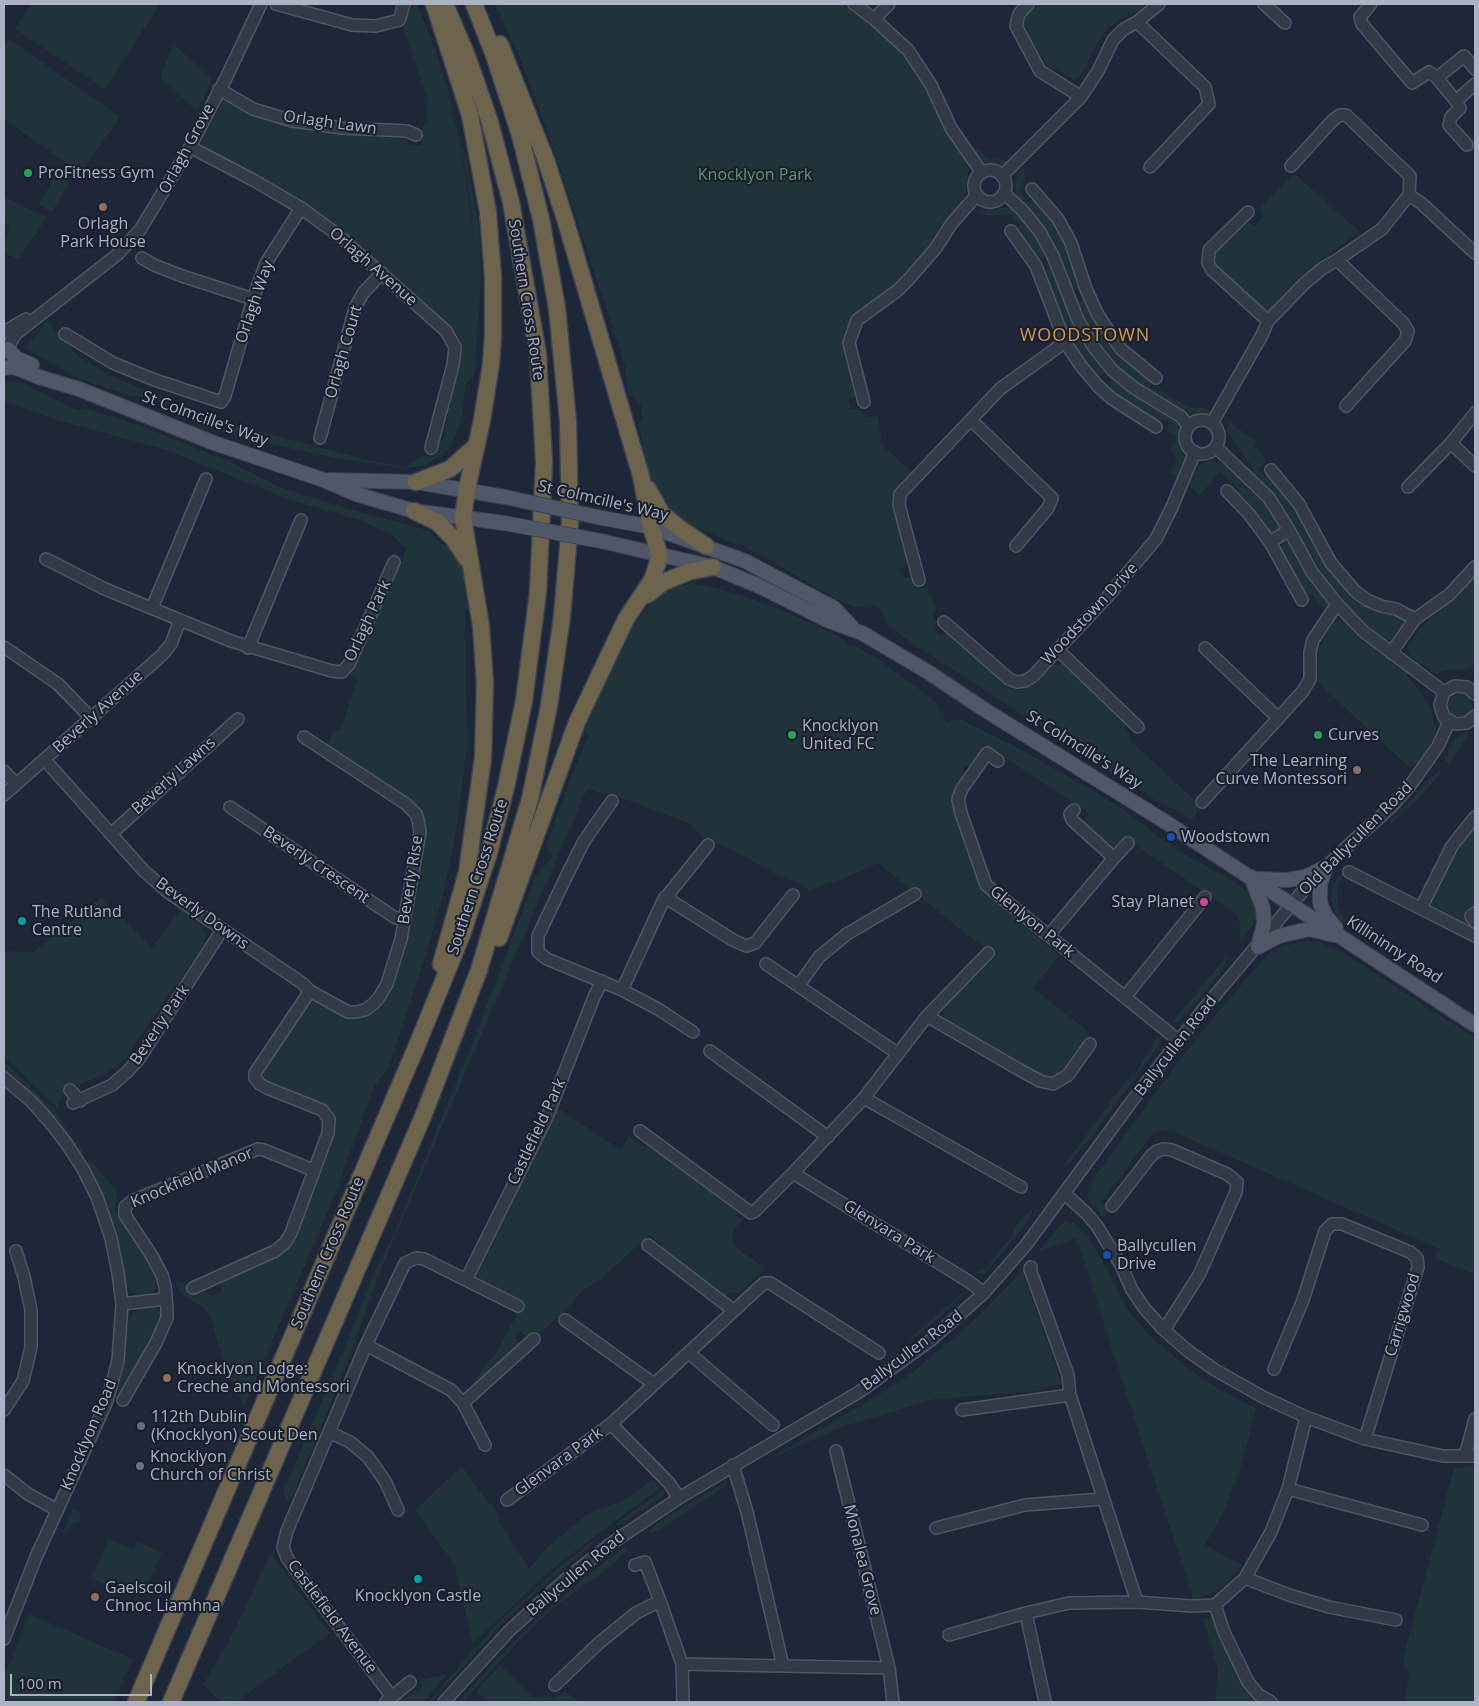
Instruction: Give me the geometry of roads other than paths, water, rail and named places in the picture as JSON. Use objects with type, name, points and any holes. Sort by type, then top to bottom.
[{"type":"highway","points":[[418,1043],[467,872],[483,758],[486,683],[481,626],[463,518],[492,364],[493,336],[491,231],[470,115],[434,4]]},
{"type":"highway","name":"Southern Cross Route","points":[[136,1702],[418,1043],[463,932],[489,853],[506,787],[524,701],[538,592],[544,462],[538,354],[511,202],[489,120],[467,56],[446,4]]},
{"type":"highway","name":"Southern Cross Route","points":[[171,1702],[420,1122],[479,970],[530,799],[549,706],[560,627],[570,523],[568,421],[557,308],[541,219],[520,135],[494,55],[474,4]]},
{"type":"highway","points":[[479,970],[498,940],[577,722],[626,619],[652,580],[660,556],[651,527],[641,476],[546,160],[508,61],[480,4]]},
{"type":"highway","points":[[416,482],[450,469],[476,445]]},
{"type":"highway","points":[[641,476],[662,514],[706,546]]},
{"type":"highway","points":[[414,511],[437,522],[453,538],[471,566]]},
{"type":"highway","points":[[638,603],[664,582],[688,572],[713,567]]},
{"type":"main road","points":[[4,367],[8,357],[7,345]]},
{"type":"main road","name":"St Colmcille's Way","points":[[7,345],[18,359],[79,390]]},
{"type":"main road","name":"St Colmcille's Way","points":[[4,367],[14,367],[79,390],[214,443],[321,479],[356,494],[414,511],[504,523],[601,541],[713,567],[759,586],[829,621],[855,629],[928,672],[1293,904]]},
{"type":"main road","name":"St Colmcille's Way","points":[[321,479],[416,482],[467,489],[651,527],[745,561],[834,608],[855,629]]},
{"type":"main road","points":[[1251,877],[1263,880],[1287,880],[1305,876],[1326,867]]},
{"type":"main road","points":[[1326,867],[1320,884],[1320,903],[1326,916],[1344,938]]},
{"type":"main road","points":[[1251,877],[1263,908],[1264,924],[1258,947]]},
{"type":"main road","name":"Killininny Road","points":[[1293,904],[1475,1025]]},
{"type":"main road","points":[[1258,947],[1278,936],[1309,929],[1344,938]]},
{"type":"street","name":"Orlagh Grove","points":[[7,345],[42,313],[118,254],[148,219],[190,147],[261,4]]},
{"type":"street","points":[[276,4],[352,25],[376,26],[399,20],[404,4]]},
{"type":"street","points":[[854,4],[874,19],[908,50],[931,85],[951,128],[982,172]]},
{"type":"street","points":[[874,19],[889,4]]},
{"type":"street","points":[[1028,4],[1019,14],[1016,26],[1040,71],[1081,97]]},
{"type":"street","points":[[1002,176],[1081,97],[1098,71],[1114,40],[1124,29],[1137,22],[1159,4]]},
{"type":"street","points":[[1264,4],[1285,23]]},
{"type":"street","points":[[1370,4],[1360,17],[1362,24],[1412,82],[1429,72],[1437,78],[1456,100],[1460,108],[1450,117],[1449,125],[1467,146]]},
{"type":"street","points":[[1137,22],[1205,87],[1209,104],[1150,168]]},
{"type":"street","points":[[1437,78],[1464,56],[1475,67]]},
{"type":"street","points":[[1456,100],[1475,84]]},
{"type":"street","name":"Orlagh Lawn","points":[[219,89],[253,108],[294,121],[342,128],[407,131],[416,136]]},
{"type":"street","points":[[1212,423],[1268,321],[1322,268],[1382,229],[1409,195],[1410,176],[1346,115],[1333,120],[1291,166]]},
{"type":"street","name":"Orlagh Avenue","points":[[190,147],[302,208],[338,235],[446,331],[455,347],[453,365],[431,448]]},
{"type":"street","points":[[995,171],[1002,176],[1005,184],[1004,193],[991,202],[986,202],[977,196],[975,191],[975,180],[982,172],[995,171]]},
{"type":"street","points":[[1032,189],[1058,218],[1071,243],[1086,289],[1097,313],[1121,349],[1156,378]]},
{"type":"street","points":[[1004,193],[1023,211],[1040,232],[1053,256],[1068,297],[1093,346],[1112,370],[1134,388],[1180,416],[1189,426]]},
{"type":"street","points":[[1409,195],[1421,203],[1475,253]]},
{"type":"street","points":[[864,402],[849,343],[857,320],[897,291],[909,279],[936,248],[952,223],[977,196]]},
{"type":"street","name":"Orlagh Way","points":[[65,334],[112,363],[152,379],[221,402],[225,396],[252,299],[266,263],[302,208]]},
{"type":"street","points":[[1248,212],[1209,250],[1208,263],[1212,270],[1268,321]]},
{"type":"street","points":[[1011,231],[1036,266],[1055,321],[1065,342],[1098,386],[1111,398],[1156,427]]},
{"type":"street","points":[[1036,266],[1053,256]]},
{"type":"street","points":[[142,258],[182,276],[252,299]]},
{"type":"street","points":[[1337,260],[1403,323],[1408,332],[1405,341],[1346,406]]},
{"type":"street","name":"Orlagh Court","points":[[320,438],[355,308],[363,293],[382,274]]},
{"type":"street","points":[[1068,297],[1086,289]]},
{"type":"street","name":"Orlagh Grove","points":[[4,332],[22,320],[42,313]]},
{"type":"street","points":[[918,574],[899,505],[900,494],[1000,389],[1065,342]]},
{"type":"street","points":[[1098,386],[1112,370]]},
{"type":"street","points":[[1408,487],[1451,443],[1475,413]]},
{"type":"street","points":[[971,420],[1052,498],[1048,508],[1016,546]]},
{"type":"street","points":[[1202,420],[1212,423],[1216,427],[1219,437],[1216,447],[1206,453],[1195,452],[1186,441],[1186,430],[1189,426],[1202,420]]},
{"type":"street","points":[[1451,443],[1475,466]]},
{"type":"street","points":[[1216,447],[1268,498],[1290,530],[1312,572],[1337,604],[1363,631],[1444,692]]},
{"type":"street","name":"Woodstown Drive","points":[[944,622],[1002,675],[1017,682],[1025,681],[1033,676],[1135,566],[1156,539],[1195,452]]},
{"type":"street","points":[[1271,470],[1298,504],[1330,562],[1355,591],[1367,600],[1381,606],[1396,609],[1415,618]]},
{"type":"street","points":[[152,608],[206,479]]},
{"type":"street","points":[[1226,492],[1249,514],[1270,542],[1302,600]]},
{"type":"street","points":[[248,648],[301,520]]},
{"type":"street","points":[[1270,542],[1290,530]]},
{"type":"street","name":"Orlagh Park","points":[[46,559],[100,587],[248,648],[332,671],[342,672],[349,664],[394,562]]},
{"type":"street","points":[[1391,653],[1415,618],[1449,595],[1475,567]]},
{"type":"street","points":[[1202,802],[1304,691],[1310,680],[1310,652],[1313,640],[1337,604]]},
{"type":"street","name":"Beverly Avenue","points":[[4,795],[167,649],[180,620]]},
{"type":"street","points":[[4,646],[58,684],[92,718]]},
{"type":"street","points":[[1205,648],[1278,718]]},
{"type":"street","points":[[1058,650],[1138,727]]},
{"type":"street","points":[[1474,690],[1461,685],[1454,686],[1444,692],[1441,698],[1441,711],[1449,722],[1467,723],[1475,717]]},
{"type":"street","name":"Beverly Lawns","points":[[111,834],[238,719]]},
{"type":"street","name":"Old Ballycullen Road","points":[[1293,904],[1326,867],[1391,807],[1409,787],[1434,752],[1449,722]]},
{"type":"street","name":"Beverly Rise","points":[[304,737],[406,804],[416,814],[420,832],[401,940],[387,984],[378,999],[365,1010],[348,1012],[310,991]]},
{"type":"street","name":"Glenlyon Park","points":[[998,761],[987,753],[962,789],[958,799],[986,885],[1178,1040]]},
{"type":"street","name":"Beverly Downs","points":[[45,760],[143,870],[162,888],[302,983],[310,991]]},
{"type":"street","points":[[4,771],[16,784]]},
{"type":"street","points":[[612,801],[579,851],[538,936],[536,946],[538,952],[546,959],[622,990],[658,1009],[693,1032]]},
{"type":"street","name":"Beverly Crescent","points":[[230,808],[394,917],[404,920]]},
{"type":"street","points":[[1074,810],[1070,814],[1072,820],[1114,858]]},
{"type":"street","points":[[1421,908],[1452,846],[1474,821]]},
{"type":"street","points":[[1049,936],[1128,843]]},
{"type":"street","points":[[622,990],[665,897],[708,845]]},
{"type":"street","points":[[1349,872],[1475,936]]},
{"type":"street","points":[[799,985],[819,957],[840,940],[875,916],[915,894]]},
{"type":"street","points":[[665,897],[733,940],[746,946],[754,943],[793,895]]},
{"type":"street","points":[[1125,997],[1205,897]]},
{"type":"street","name":"Ballycullen Road","points":[[444,1702],[509,1631],[558,1587],[629,1531],[679,1498],[837,1405],[888,1372],[947,1327],[984,1293],[1018,1256],[1178,1040],[1293,904]]},
{"type":"street","points":[[1475,913],[1471,916],[1475,922]]},
{"type":"street","name":"Beverly Park","points":[[70,1090],[77,1102],[112,1085],[128,1072],[139,1059],[222,930]]},
{"type":"street","points":[[640,1132],[751,1213],[755,1211],[864,1098],[927,1016],[988,953]]},
{"type":"street","points":[[766,964],[897,1054]]},
{"type":"street","name":"Castlefield Park","points":[[466,1280],[547,1117],[602,981]]},
{"type":"street","points":[[193,1288],[275,1251],[286,1243],[291,1233],[328,1133],[329,1119],[322,1110],[260,1084],[255,1078],[255,1073],[310,991]]},
{"type":"street","points":[[927,1016],[1040,1081],[1053,1084],[1068,1075],[1090,1044]]},
{"type":"street","points":[[710,1051],[828,1137]]},
{"type":"street","name":"Knocklyon Road","points":[[4,1078],[22,1093],[49,1121],[66,1143],[97,1197],[111,1238],[117,1264],[122,1304],[118,1361],[107,1401],[36,1557],[4,1639]]},
{"type":"street","points":[[864,1098],[1020,1187]]},
{"type":"street","name":"Knockfield Manor","points":[[166,1299],[162,1275],[124,1212],[128,1203],[258,1149],[313,1170]]},
{"type":"street","points":[[1112,1206],[1151,1156],[1157,1151],[1164,1149],[1172,1150],[1227,1174],[1237,1182],[1236,1192],[1199,1275],[1164,1330]]},
{"type":"street","name":"Glenvara Park","points":[[793,1173],[968,1281],[984,1293]]},
{"type":"street","points":[[1064,1194],[1098,1226],[1132,1290],[1145,1309],[1164,1330],[1188,1351],[1215,1370],[1262,1397],[1306,1418],[1365,1439],[1443,1456],[1470,1456],[1475,1419]]},
{"type":"street","name":"Carrigwood","points":[[1274,1368],[1303,1300],[1325,1231],[1332,1224],[1342,1224],[1410,1252],[1417,1258],[1418,1266],[1365,1439]]},
{"type":"street","points":[[648,1245],[733,1310]]},
{"type":"street","points":[[4,1410],[22,1381],[31,1347],[32,1310],[16,1251]]},
{"type":"street","name":"Castlefield Avenue","points":[[389,1700],[299,1576],[285,1553],[284,1542],[366,1345],[401,1269],[410,1260],[416,1258],[466,1280]]},
{"type":"street","points":[[1031,1267],[1030,1269],[1068,1375],[1070,1395],[1102,1499],[1137,1602]]},
{"type":"street","points":[[466,1280],[518,1306]]},
{"type":"street","name":"Glenvara Park","points":[[507,1500],[611,1424],[764,1282],[770,1283],[880,1354]]},
{"type":"street","points":[[122,1304],[166,1299],[167,1318],[156,1342],[123,1400]]},
{"type":"street","points":[[565,1320],[654,1384]]},
{"type":"street","points":[[463,1403],[534,1339]]},
{"type":"street","points":[[366,1345],[451,1390],[463,1403],[485,1445]]},
{"type":"street","points":[[689,1353],[772,1425]]},
{"type":"street","points":[[962,1410],[1070,1395]]},
{"type":"street","points":[[949,1635],[1069,1603],[1137,1602],[1191,1606],[1215,1605],[1245,1578],[1270,1532],[1288,1488],[1306,1418]]},
{"type":"street","name":"Glenvara Park","points":[[611,1424],[669,1483],[679,1498]]},
{"type":"street","points":[[329,1432],[350,1442],[368,1456],[386,1481],[398,1510]]},
{"type":"street","name":"Monalea Grove","points":[[836,1451],[889,1668],[892,1702]]},
{"type":"street","points":[[733,1465],[747,1512],[784,1666]]},
{"type":"street","points":[[4,1475],[28,1494],[57,1510]]},
{"type":"street","points":[[1288,1488],[1422,1525]]},
{"type":"street","points":[[936,1528],[1025,1505],[1102,1499]]},
{"type":"street","points":[[635,1566],[645,1562],[660,1601],[682,1664],[683,1702]]},
{"type":"street","points":[[1245,1578],[1329,1608],[1396,1620]]},
{"type":"street","points":[[554,1685],[599,1643],[636,1613],[660,1601]]},
{"type":"street","points":[[1215,1605],[1224,1632],[1248,1682],[1259,1695],[1271,1702]]},
{"type":"street","points":[[1026,1613],[1045,1702]]},
{"type":"street","points":[[682,1664],[889,1668]]},
{"type":"street","points":[[389,1700],[410,1682]]},
{"type":"place","name":"ProFitness Gym","points":[[28,173]]},
{"type":"place","name":"Orlagh Park House","points":[[103,207]]},
{"type":"place","name":"Knocklyon United FC","points":[[792,735]]},
{"type":"place","name":"Curves","points":[[1318,735]]},
{"type":"place","name":"The Learning Curve Montessori","points":[[1357,770]]},
{"type":"place","name":"Woodstown","points":[[1171,837]]},
{"type":"place","name":"Stay Planet","points":[[1204,902]]},
{"type":"place","name":"The Rutland Centre","points":[[22,921]]},
{"type":"place","name":"Ballycullen Drive","points":[[1107,1255]]},
{"type":"place","name":"Knocklyon Lodge: Creche and Montessori","points":[[167,1378]]},
{"type":"place","name":"112th Dublin (Knocklyon) Scout Den","points":[[141,1426]]},
{"type":"place","name":"Knocklyon Church of Christ","points":[[140,1466]]},
{"type":"place","name":"Knocklyon Castle","points":[[418,1579]]},
{"type":"place","name":"Gaelscoil Chnoc Liamhna","points":[[95,1597]]},
{"type":"district","name":"WOODSTOWN","points":[[1085,336]]},
{"type":"park label","name":"Knocklyon Park","points":[[755,175]]}]
